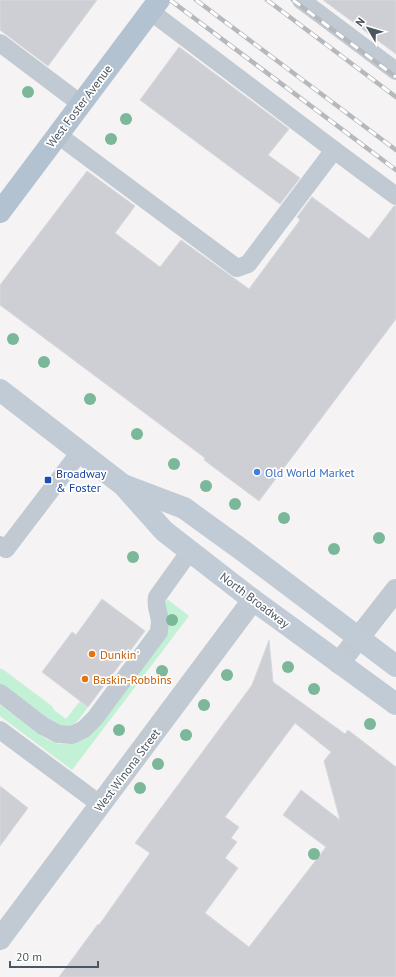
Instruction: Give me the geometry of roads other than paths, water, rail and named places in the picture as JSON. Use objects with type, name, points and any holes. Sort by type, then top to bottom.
[{"type":"main road","name":"West Foster Avenue","points":[[0,212],[155,5]]},
{"type":"main road","name":"North Broadway","points":[[0,390],[123,485],[164,531],[253,600],[396,704]]},
{"type":"main road","name":"North Broadway","points":[[123,485],[184,508],[396,666]]},
{"type":"street","points":[[340,663],[396,590]]},
{"type":"street","name":"West Winona Street","points":[[0,940],[253,600]]},
{"type":"lane","points":[[301,0],[396,71]]},
{"type":"lane","points":[[155,5],[334,150],[396,196]]},
{"type":"lane","points":[[0,43],[81,104]]},
{"type":"lane","points":[[58,135],[237,268],[248,264],[334,150]]},
{"type":"lane","points":[[0,545],[6,549],[80,452]]},
{"type":"lane","points":[[0,693],[43,726],[58,734],[72,735],[84,729],[95,718],[159,632],[160,621],[156,608],[157,597],[190,551]]},
{"type":"lane","points":[[0,730],[101,805]]},
{"type":"railway","points":[[170,0],[396,170]]},
{"type":"railway","points":[[196,0],[396,150]]},
{"type":"railway","points":[[267,0],[396,97]]},
{"type":"railway","points":[[293,0],[396,77]]},
{"type":"place","name":"Old World Market","points":[[257,472]]},
{"type":"place","name":"Broadway & Foster","points":[[48,480]]},
{"type":"place","name":"Dunkin'","points":[[92,654]]},
{"type":"place","name":"Baskin-Robbins","points":[[85,679]]}]
